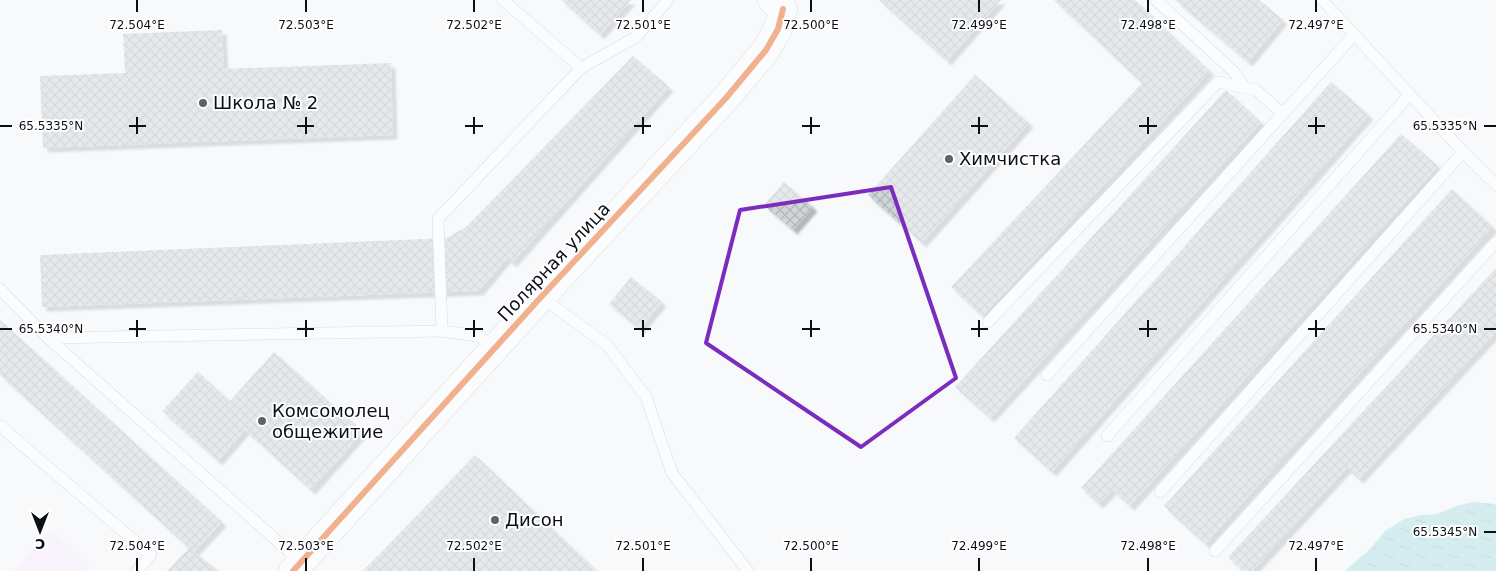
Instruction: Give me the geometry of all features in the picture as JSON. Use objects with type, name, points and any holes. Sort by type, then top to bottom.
[{"type":"street","name":"Полярная улица","points":[[297,567],[726,98],[766,50],[778,29],[777,5]]},
{"type":"lane","points":[[503,0],[581,68]]},
{"type":"lane","points":[[442,331],[438,219],[581,68],[636,37],[668,0]]},
{"type":"lane","points":[[1156,0],[1234,72],[1244,87]]},
{"type":"lane","points":[[1322,0],[1496,185]]},
{"type":"lane","points":[[1048,375],[1354,35]]},
{"type":"lane","points":[[988,322],[1218,82],[1256,90],[1283,114]]},
{"type":"lane","points":[[1107,436],[1410,94]]},
{"type":"lane","points":[[1160,492],[1463,152]]},
{"type":"lane","points":[[1215,550],[1496,242]]},
{"type":"lane","points":[[0,290],[48,338],[297,567]]},
{"type":"lane","points":[[542,297],[606,344],[641,390],[646,397],[672,472],[748,571]]},
{"type":"lane","points":[[48,338],[442,331],[478,336],[496,348]]},
{"type":"lane","points":[[0,426],[151,555],[137,571]]},
{"type":"highlighted area","points":[[891,187],[956,378],[861,447],[706,343],[740,210]]},
{"type":"shaded area","points":[[51,530],[89,565],[84,571],[13,571]]},
{"type":"water","points":[[1473,502],[1496,504],[1496,571],[1345,571],[1371,548],[1385,531],[1404,519],[1438,514],[1456,506]]},
{"type":"building","points":[[561,0],[631,0],[600,35]]},
{"type":"building","points":[[879,0],[1001,0],[947,61]]},
{"type":"building","points":[[1054,0],[1135,0],[1210,71],[982,316],[951,287],[1142,83]]},
{"type":"building","points":[[1175,0],[1259,0],[1283,20],[1248,62]]},
{"type":"building","points":[[222,30],[224,69],[391,63],[393,135],[43,148],[40,76],[125,73],[123,34]]},
{"type":"building","points":[[633,56],[669,87],[512,263],[507,258],[479,291],[42,307],[40,255],[447,238],[467,226]]},
{"type":"building","name":"Химчистка","points":[[975,75],[1029,123],[922,243],[868,195]]},
{"type":"building","points":[[1331,82],[1369,115],[1052,472],[1014,438]]},
{"type":"building","points":[[1226,90],[1261,122],[990,418],[955,387]]},
{"type":"building","points":[[1401,134],[1438,166],[1130,506],[1112,490],[1099,504],[1081,488]]},
{"type":"building","points":[[784,182],[813,207],[793,230],[764,205]]},
{"type":"building","points":[[1452,189],[1493,227],[1205,544],[1164,506]]},
{"type":"building","points":[[1496,268],[1496,332],[1359,479],[1347,468],[1252,571],[1243,571],[1228,557]]},
{"type":"building","points":[[631,277],[662,302],[640,329],[609,304]]},
{"type":"building","points":[[0,320],[222,522],[194,552],[219,571],[167,571],[189,548],[0,375]]},
{"type":"building","name":"Комсомолец общежитие","points":[[274,352],[363,432],[311,490],[245,430],[218,461],[162,411],[198,372],[230,401]]},
{"type":"building","points":[[475,455],[596,570],[363,571]]},
{"type":"cycle path","points":[[293,571],[541,297],[726,98],[766,50],[778,29],[783,9]]},
{"type":"place","name":"Школа № 2","points":[[203,103]]},
{"type":"place","name":"Химчистка","points":[[949,159]]},
{"type":"place","name":"Комсомолец общежитие","points":[[262,421]]},
{"type":"place","name":"Дисон","points":[[495,520]]}]
